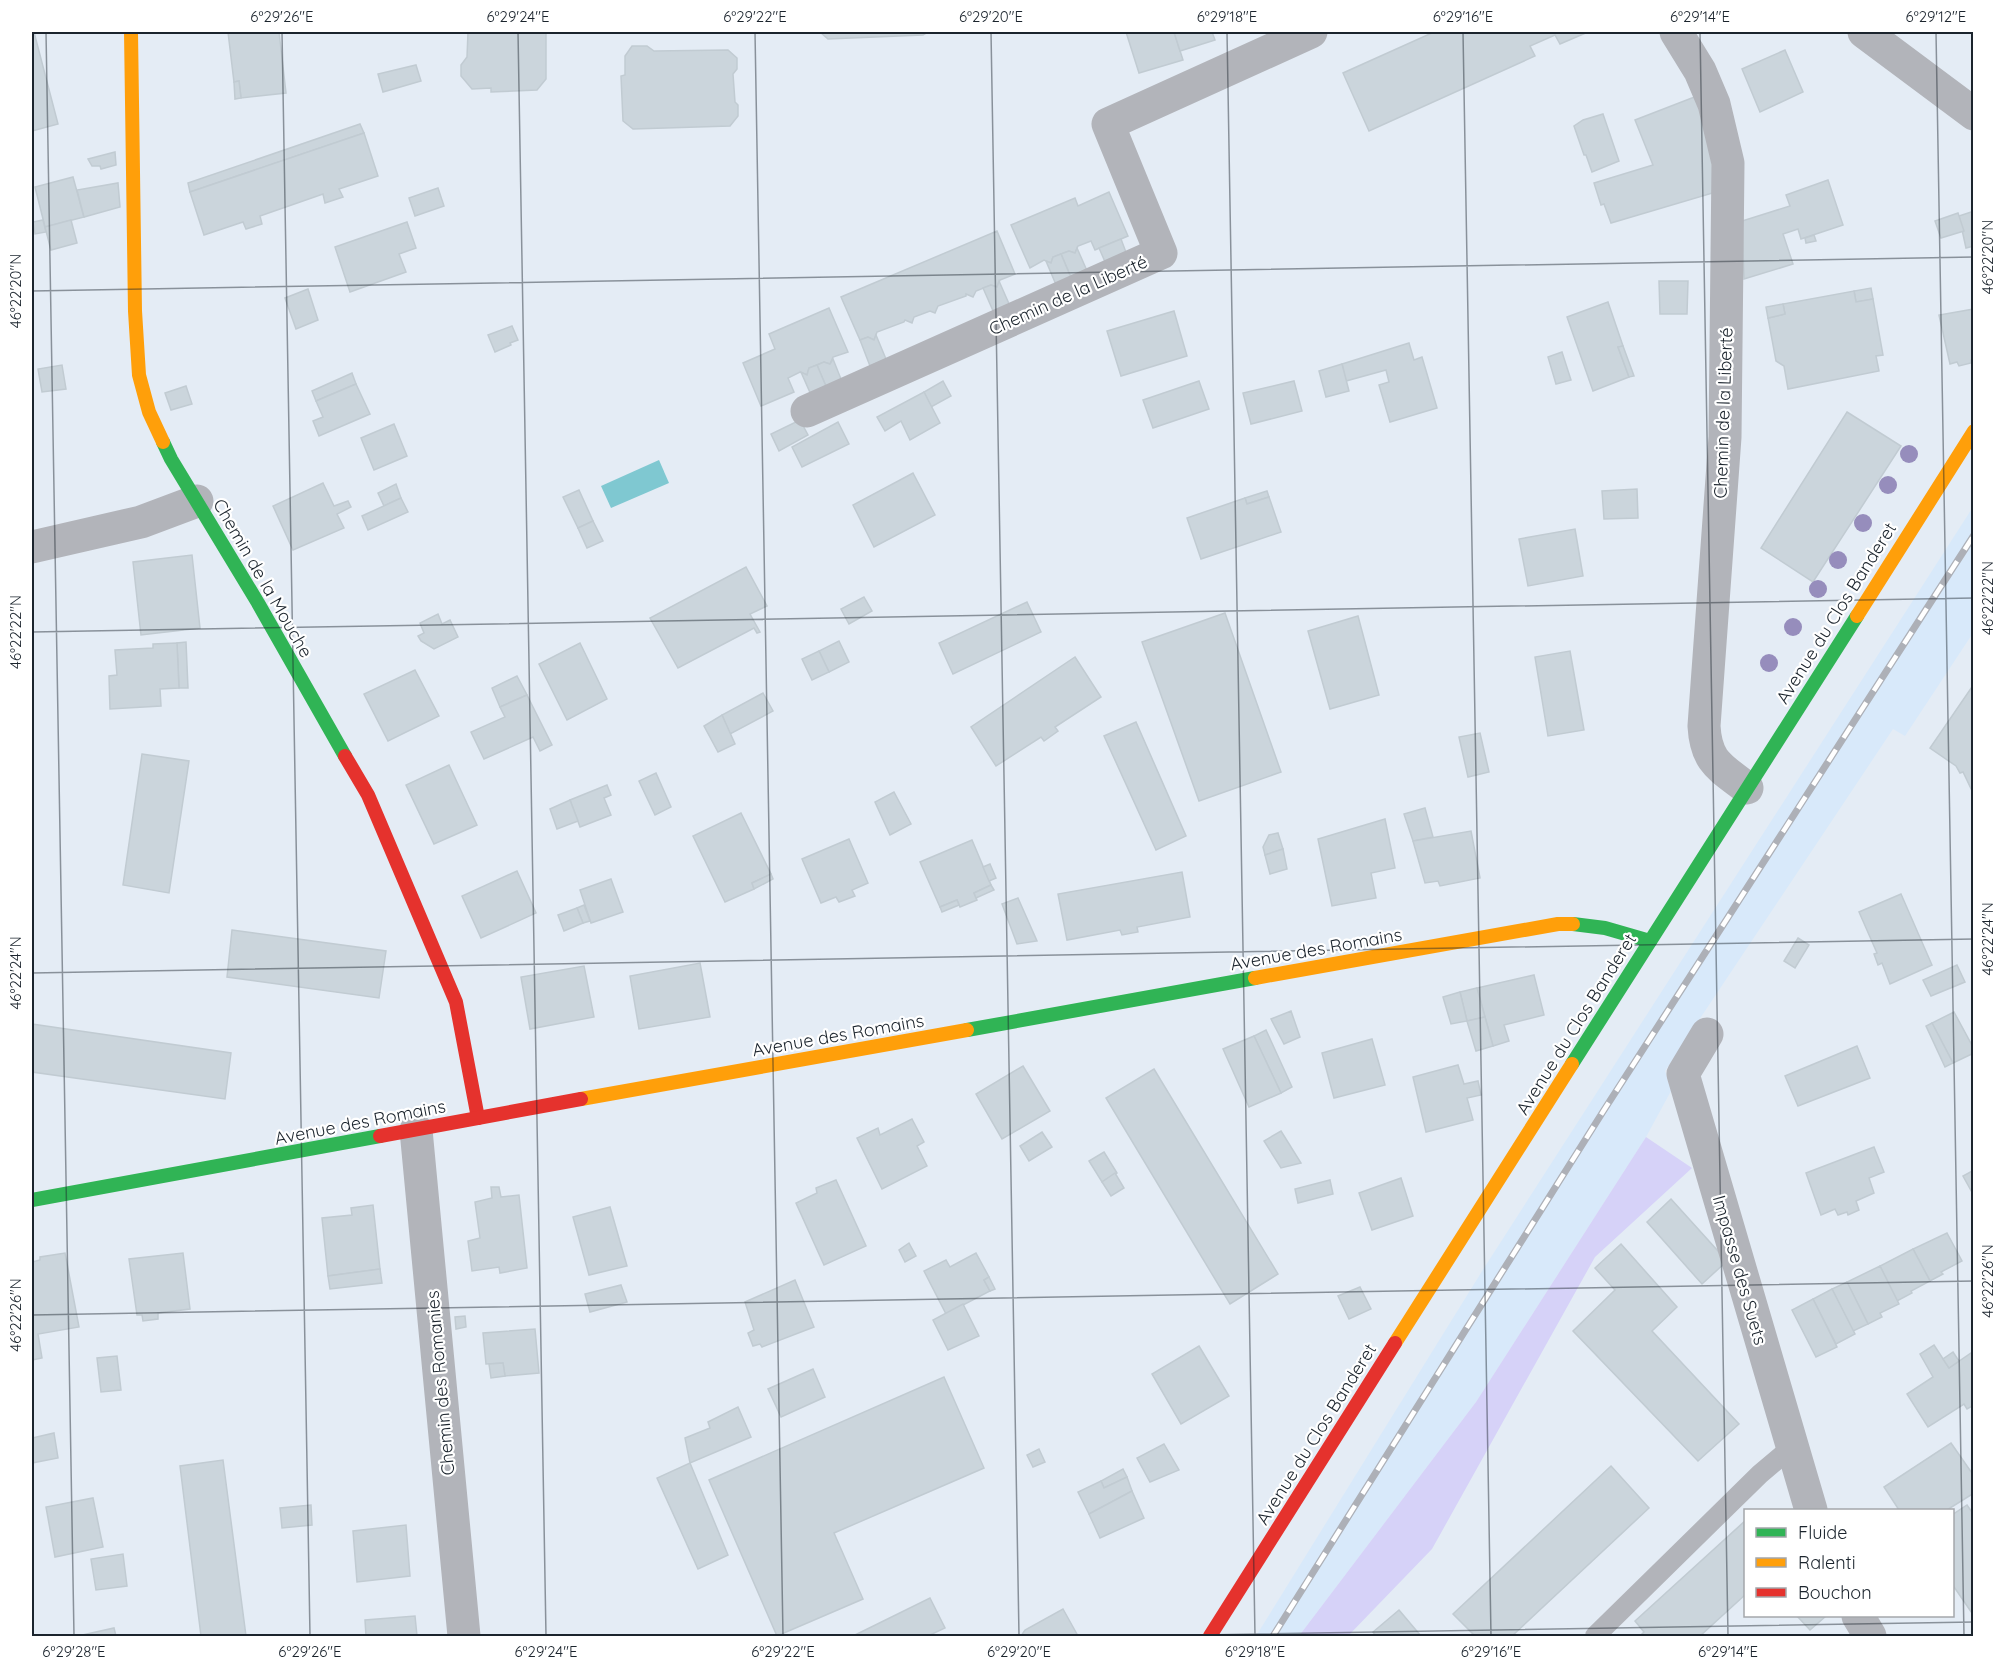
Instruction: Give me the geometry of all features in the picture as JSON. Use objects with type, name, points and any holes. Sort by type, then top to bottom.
[{"type":"street","name":"Chemin de la Mouche","points":[[131,32],[135,311],[139,375],[149,412],[171,459],[258,603],[368,795],[456,1002],[478,1118]]},
{"type":"street","name":"Chemin de la Liberté","points":[[807,411],[1161,254],[1108,124],[1311,32]]},
{"type":"street","name":"Chemin de la Liberté","points":[[1677,32],[1700,71],[1709,93],[1728,163],[1725,436],[1704,726],[1706,747],[1710,756],[1747,788]]},
{"type":"street","points":[[1864,32],[1974,114]]},
{"type":"street","name":"Avenue du Clos Banderet","points":[[1210,1636],[1974,431]]},
{"type":"street","points":[[32,547],[141,522],[197,501]]},
{"type":"street","name":"Avenue des Romains","points":[[32,1200],[1558,924],[1601,926],[1650,941]]},
{"type":"street","name":"Impasse des Suets","points":[[1707,1034],[1683,1074],[1811,1509]]},
{"type":"street","name":"Chemin des Romanies","points":[[416,1130],[464,1636]]},
{"type":"street","points":[[1859,1617],[1869,1636]]},
{"type":"lane","points":[[1595,1636],[1760,1474],[1792,1447]]},
{"type":"shaded area","points":[[1973,507],[1973,633],[1905,736],[1893,729],[1665,1071],[1671,1091],[1646,1137],[1476,1402],[1299,1636],[1256,1636],[1484,1268]]},
{"type":"shaded area","points":[[1646,1137],[1692,1168],[1595,1257],[1432,1549],[1348,1636],[1299,1636],[1476,1402]]},
{"type":"water","points":[[659,460],[669,483],[611,508],[601,486]]},
{"type":"building","points":[[32,32],[34,32],[58,124],[32,131]]},
{"type":"building","points":[[228,32],[279,32],[286,93],[241,98],[239,81],[234,82]]},
{"type":"building","points":[[468,32],[546,32],[546,79],[537,90],[491,92],[491,88],[472,89],[461,76],[461,65],[467,57]]},
{"type":"building","points":[[820,32],[928,32],[923,35],[828,39]]},
{"type":"building","points":[[1126,32],[1174,32],[1183,60],[1139,73]]},
{"type":"building","points":[[1174,32],[1212,32],[1215,40],[1180,51]]},
{"type":"building","points":[[1434,32],[1588,32],[1560,44],[1555,35],[1530,46],[1535,56],[1369,131],[1343,73]]},
{"type":"building","points":[[632,46],[647,46],[654,51],[728,50],[737,58],[737,69],[733,74],[738,116],[730,126],[633,129],[623,121],[621,76],[625,75],[625,56]]},
{"type":"building","points":[[1785,50],[1803,92],[1760,112],[1742,69]]},
{"type":"building","points":[[416,65],[421,81],[383,92],[378,74]]},
{"type":"building","points":[[239,81],[241,98],[235,99],[234,82]]},
{"type":"building","points":[[1697,96],[1710,131],[1716,192],[1611,223],[1604,204],[1601,205],[1594,183],[1653,165],[1635,120]]},
{"type":"building","points":[[1603,114],[1619,161],[1592,172],[1574,126],[1583,120]]},
{"type":"building","points":[[360,124],[364,133],[190,192],[188,183]]},
{"type":"building","points":[[364,133],[378,176],[339,189],[343,197],[325,203],[323,194],[260,216],[262,224],[246,229],[243,222],[204,235],[190,192]]},
{"type":"building","points":[[115,152],[116,165],[101,169],[100,166],[92,166],[88,159]]},
{"type":"building","points":[[73,177],[84,217],[45,227],[35,187]]},
{"type":"building","points":[[1828,180],[1843,225],[1801,239],[1798,229],[1783,234],[1793,264],[1744,279],[1742,221],[1790,206],[1786,195]]},
{"type":"building","points":[[118,183],[120,207],[84,217],[77,190]]},
{"type":"building","points":[[438,188],[444,206],[415,216],[409,198]]},
{"type":"building","points":[[1109,192],[1128,236],[1095,250],[1091,241],[1078,246],[1075,253],[1069,251],[1053,257],[1051,263],[1044,260],[1030,268],[1011,225],[1075,198],[1078,206]]},
{"type":"building","points":[[1974,211],[1974,246],[1966,248],[1959,216]]},
{"type":"building","points":[[1958,213],[1964,231],[1941,238],[1935,221]]},
{"type":"building","points":[[43,220],[46,232],[35,234],[33,222]]},
{"type":"building","points":[[71,220],[77,243],[51,250],[45,227]]},
{"type":"building","points":[[407,222],[416,248],[399,254],[406,272],[350,292],[335,247]]},
{"type":"building","points":[[997,231],[1015,274],[1000,280],[997,287],[991,285],[976,291],[973,297],[966,294],[966,296],[938,306],[935,313],[930,311],[914,317],[912,323],[905,320],[877,332],[874,340],[868,337],[860,340],[841,297]]},
{"type":"building","points":[[1814,235],[1816,241],[1806,243],[1805,238]]},
{"type":"building","points":[[1121,239],[1127,255],[1106,264],[1099,248]]},
{"type":"building","points":[[1077,248],[1088,273],[1072,280],[1061,254],[1069,251],[1075,253]]},
{"type":"building","points":[[1061,254],[1072,280],[1057,287],[1046,261],[1051,263],[1053,257]]},
{"type":"building","points":[[999,281],[1010,306],[994,313],[983,288],[991,285],[997,287]]},
{"type":"building","points":[[1659,281],[1688,281],[1687,314],[1660,314]]},
{"type":"building","points":[[1871,288],[1873,299],[1856,302],[1854,291]]},
{"type":"building","points":[[308,289],[318,320],[296,329],[285,298]]},
{"type":"building","points":[[1854,291],[1856,302],[1873,299],[1883,355],[1876,356],[1879,371],[1788,389],[1784,366],[1776,361],[1768,318],[1785,314],[1783,304]]},
{"type":"building","points":[[1608,302],[1623,346],[1618,347],[1629,377],[1593,391],[1567,317]]},
{"type":"building","points":[[1783,304],[1785,314],[1768,318],[1766,307]]},
{"type":"building","points":[[829,308],[848,352],[833,357],[830,364],[824,362],[809,368],[807,375],[800,372],[788,378],[794,392],[761,406],[743,363],[775,349],[769,334]]},
{"type":"building","points":[[1974,309],[1974,359],[1971,363],[1959,366],[1957,362],[1950,364],[1939,315]]},
{"type":"building","points":[[1174,311],[1187,356],[1121,376],[1107,331]]},
{"type":"building","points":[[512,326],[518,340],[495,352],[488,335]]},
{"type":"building","points":[[876,335],[886,359],[870,366],[860,340],[868,337],[874,340]]},
{"type":"building","points":[[1409,343],[1414,360],[1422,357],[1437,408],[1390,422],[1379,385],[1389,382],[1386,370],[1346,381],[1342,364]]},
{"type":"building","points":[[1623,346],[1634,376],[1629,377],[1618,347]]},
{"type":"building","points":[[1562,352],[1571,380],[1556,384],[1548,357]]},
{"type":"building","points":[[833,359],[843,384],[828,391],[817,365],[824,362],[830,364]]},
{"type":"building","points":[[1342,364],[1349,391],[1326,397],[1319,371]]},
{"type":"building","points":[[62,365],[66,389],[42,392],[38,369]]},
{"type":"building","points":[[817,365],[828,391],[812,397],[801,372],[807,375],[809,368]]},
{"type":"building","points":[[352,373],[356,384],[316,401],[312,391]]},
{"type":"building","points":[[943,381],[951,396],[931,407],[924,392]]},
{"type":"building","points":[[1199,381],[1209,409],[1153,428],[1143,400]]},
{"type":"building","points":[[1294,381],[1302,411],[1251,424],[1243,393]]},
{"type":"building","points":[[356,384],[370,414],[319,436],[313,421],[323,417],[316,401]]},
{"type":"building","points":[[186,386],[192,404],[171,410],[165,393]]},
{"type":"building","points":[[924,392],[940,423],[910,440],[901,421],[885,431],[877,417]]},
{"type":"building","points":[[1847,412],[1901,446],[1813,582],[1761,548]]},
{"type":"building","points":[[800,420],[808,435],[779,451],[771,434]]},
{"type":"building","points":[[838,422],[849,444],[802,467],[792,447]]},
{"type":"building","points":[[394,424],[407,456],[374,470],[361,438]]},
{"type":"building","points":[[913,473],[935,515],[874,547],[853,505]]},
{"type":"building","points":[[323,483],[334,506],[348,501],[351,507],[337,514],[344,528],[293,550],[273,506]]},
{"type":"building","points":[[396,484],[401,498],[384,506],[378,493]]},
{"type":"building","points":[[1637,489],[1638,518],[1604,519],[1602,491]]},
{"type":"building","points":[[579,490],[593,521],[578,528],[563,497]]},
{"type":"building","points":[[1267,491],[1269,497],[1247,504],[1245,498]]},
{"type":"building","points":[[1269,497],[1281,532],[1201,559],[1187,518],[1245,498],[1247,504]]},
{"type":"building","points":[[401,498],[408,512],[368,530],[362,516]]},
{"type":"building","points":[[593,521],[603,541],[587,548],[578,528]]},
{"type":"building","points":[[1575,529],[1583,576],[1528,586],[1519,539]]},
{"type":"building","points":[[192,555],[200,628],[141,635],[133,562]]},
{"type":"building","points":[[746,567],[767,606],[750,614],[760,632],[757,633],[754,628],[678,668],[650,618]]},
{"type":"building","points":[[864,597],[872,611],[849,624],[841,609]]},
{"type":"building","points":[[1027,602],[1041,632],[953,674],[939,643]]},
{"type":"building","points":[[1225,613],[1281,772],[1199,801],[1142,642]]},
{"type":"building","points":[[438,614],[442,624],[450,620],[458,637],[434,649],[421,641],[418,636],[424,633],[420,623]]},
{"type":"building","points":[[1358,616],[1379,695],[1330,709],[1308,631]]},
{"type":"building","points":[[839,641],[849,662],[829,672],[819,651]]},
{"type":"building","points":[[186,642],[188,688],[179,688],[177,643]]},
{"type":"building","points":[[177,643],[179,688],[160,689],[161,706],[110,709],[109,676],[117,675],[115,650],[153,648],[153,644]]},
{"type":"building","points":[[580,643],[607,699],[567,720],[539,664]]},
{"type":"building","points":[[819,651],[829,672],[812,680],[802,659]]},
{"type":"building","points":[[1570,651],[1584,730],[1548,736],[1535,657]]},
{"type":"building","points":[[1075,657],[1101,697],[1055,727],[1058,731],[1044,741],[1041,737],[996,766],[971,727]]},
{"type":"building","points":[[415,670],[439,716],[388,741],[364,694]]},
{"type":"building","points":[[517,676],[527,695],[500,707],[492,688]]},
{"type":"building","points":[[1974,684],[1974,795],[1963,772],[1960,773],[1956,766],[1930,748]]},
{"type":"building","points":[[763,693],[773,711],[730,734],[722,715]]},
{"type":"building","points":[[527,695],[552,745],[540,751],[533,737],[484,759],[471,732],[505,717],[500,707]]},
{"type":"building","points":[[722,715],[735,744],[718,752],[704,726]]},
{"type":"building","points":[[1136,722],[1186,836],[1156,850],[1104,736]]},
{"type":"building","points":[[1480,733],[1489,772],[1468,777],[1459,737]]},
{"type":"building","points":[[142,754],[189,761],[169,893],[123,885]]},
{"type":"building","points":[[449,765],[477,825],[434,844],[406,785]]},
{"type":"building","points":[[656,773],[671,807],[655,815],[639,781]]},
{"type":"building","points":[[607,785],[611,795],[604,798],[611,815],[580,827],[570,800]]},
{"type":"building","points":[[894,792],[911,824],[890,835],[875,802]]},
{"type":"building","points":[[570,800],[578,821],[557,829],[550,809]]},
{"type":"building","points":[[1425,808],[1433,837],[1413,841],[1404,814]]},
{"type":"building","points":[[741,813],[771,874],[752,883],[754,889],[725,902],[693,836]]},
{"type":"building","points":[[1385,819],[1395,868],[1371,873],[1376,898],[1332,906],[1318,839]]},
{"type":"building","points":[[1471,831],[1480,878],[1440,886],[1438,881],[1425,883],[1413,841]]},
{"type":"building","points":[[1278,833],[1283,849],[1265,855],[1263,847],[1269,835]]},
{"type":"building","points":[[849,839],[868,883],[852,890],[855,896],[839,902],[836,897],[821,903],[802,859]]},
{"type":"building","points":[[972,840],[991,885],[974,893],[977,900],[960,907],[957,900],[940,907],[920,862]]},
{"type":"building","points":[[1283,849],[1287,869],[1270,874],[1265,855]]},
{"type":"building","points":[[990,864],[996,878],[989,881],[983,867]]},
{"type":"building","points":[[517,871],[536,913],[481,938],[462,896]]},
{"type":"building","points":[[1182,872],[1190,917],[1137,927],[1138,932],[1122,935],[1120,930],[1067,940],[1058,894]]},
{"type":"building","points":[[771,874],[773,879],[754,889],[752,883]]},
{"type":"building","points":[[611,879],[623,912],[591,923],[580,890]]},
{"type":"building","points":[[991,885],[994,890],[976,898],[974,893]]},
{"type":"building","points":[[1901,894],[1932,965],[1890,984],[1882,963],[1878,965],[1874,954],[1877,953],[1859,912]]},
{"type":"building","points":[[1018,898],[1037,941],[1017,944],[1002,904]]},
{"type":"building","points":[[957,900],[959,905],[942,912],[940,907]]},
{"type":"building","points":[[584,905],[590,921],[583,923],[577,908]]},
{"type":"building","points":[[577,908],[583,923],[564,931],[558,915]]},
{"type":"building","points":[[232,930],[386,951],[379,998],[227,977]]},
{"type":"building","points":[[1798,938],[1809,945],[1795,968],[1784,961]]},
{"type":"building","points":[[700,963],[710,1017],[639,1029],[630,976]]},
{"type":"building","points":[[1957,965],[1965,982],[1931,996],[1923,980]]},
{"type":"building","points":[[584,966],[594,1017],[530,1029],[521,977]]},
{"type":"building","points":[[1534,975],[1544,1015],[1504,1025],[1509,1041],[1493,1046],[1477,988]]},
{"type":"building","points":[[1477,988],[1485,1017],[1467,1021],[1460,992]]},
{"type":"building","points":[[1460,992],[1467,1021],[1451,1024],[1443,997]]},
{"type":"building","points":[[1291,1011],[1300,1037],[1284,1044],[1271,1019]]},
{"type":"building","points":[[1954,1012],[1974,1053],[1953,1063],[1932,1023]]},
{"type":"building","points":[[1485,1017],[1493,1046],[1476,1051],[1467,1021]]},
{"type":"building","points":[[1932,1023],[1953,1063],[1945,1067],[1926,1026]]},
{"type":"building","points":[[32,1024],[231,1053],[225,1099],[32,1072]]},
{"type":"building","points":[[1266,1030],[1292,1087],[1281,1093],[1254,1036]]},
{"type":"building","points":[[1254,1036],[1281,1093],[1249,1107],[1223,1049]]},
{"type":"building","points":[[1372,1039],[1385,1085],[1334,1098],[1322,1053]]},
{"type":"building","points":[[1857,1046],[1870,1078],[1798,1106],[1785,1076]]},
{"type":"building","points":[[1458,1065],[1464,1084],[1478,1081],[1481,1095],[1467,1098],[1473,1120],[1426,1132],[1413,1077]]},
{"type":"building","points":[[1023,1066],[1050,1111],[1002,1139],[976,1094]]},
{"type":"building","points":[[1154,1069],[1278,1274],[1230,1304],[1106,1098]]},
{"type":"building","points":[[912,1119],[924,1142],[917,1146],[927,1166],[882,1189],[857,1138],[878,1128],[880,1135]]},
{"type":"building","points":[[1281,1131],[1301,1163],[1281,1168],[1264,1141]]},
{"type":"building","points":[[1042,1132],[1052,1147],[1029,1161],[1020,1146]]},
{"type":"building","points":[[1874,1147],[1884,1172],[1869,1178],[1874,1193],[1856,1201],[1859,1210],[1848,1215],[1847,1212],[1838,1215],[1835,1209],[1821,1215],[1806,1173]]},
{"type":"building","points":[[1104,1152],[1117,1173],[1102,1182],[1089,1161]]},
{"type":"building","points":[[1974,1170],[1974,1196],[1963,1176]]},
{"type":"building","points":[[1115,1173],[1124,1188],[1111,1196],[1102,1182]]},
{"type":"building","points":[[1401,1178],[1413,1216],[1372,1230],[1359,1193]]},
{"type":"building","points":[[836,1180],[866,1246],[824,1265],[796,1203],[817,1193],[816,1188]]},
{"type":"building","points":[[1330,1180],[1333,1194],[1298,1203],[1295,1189]]},
{"type":"building","points":[[491,1187],[499,1187],[501,1197],[519,1195],[527,1268],[500,1273],[499,1267],[472,1271],[468,1241],[480,1238],[475,1202],[492,1198]]},
{"type":"building","points":[[1671,1199],[1727,1261],[1702,1284],[1647,1222]]},
{"type":"building","points":[[373,1205],[380,1269],[328,1276],[322,1218],[352,1215],[351,1208]]},
{"type":"building","points":[[610,1207],[627,1266],[589,1275],[573,1217]]},
{"type":"building","points":[[1947,1233],[1962,1261],[1941,1272],[1943,1274],[1930,1281],[1913,1249]]},
{"type":"building","points":[[909,1243],[916,1256],[905,1262],[899,1250]]},
{"type":"building","points":[[1621,1244],[1677,1307],[1652,1331],[1739,1424],[1698,1461],[1573,1331],[1615,1290],[1595,1268]]},
{"type":"building","points":[[1913,1249],[1930,1281],[1897,1301],[1880,1266]]},
{"type":"building","points":[[65,1253],[79,1327],[38,1334],[42,1358],[32,1360],[32,1262],[40,1260],[40,1257]]},
{"type":"building","points":[[183,1253],[190,1309],[158,1313],[158,1319],[143,1321],[142,1315],[137,1315],[129,1259]]},
{"type":"building","points":[[976,1253],[989,1277],[984,1280],[990,1291],[946,1314],[924,1271],[946,1260],[950,1267]]},
{"type":"building","points":[[1880,1266],[1899,1304],[1880,1313],[1882,1317],[1868,1324],[1847,1282]]},
{"type":"building","points":[[380,1269],[382,1283],[330,1289],[328,1276]]},
{"type":"building","points":[[989,1277],[995,1289],[990,1291],[984,1280]]},
{"type":"building","points":[[795,1280],[814,1327],[762,1347],[760,1344],[753,1346],[748,1333],[754,1330],[745,1302]]},
{"type":"building","points":[[1847,1282],[1868,1324],[1853,1331],[1832,1289]]},
{"type":"building","points":[[621,1285],[627,1302],[590,1312],[585,1294]]},
{"type":"building","points":[[1360,1287],[1371,1309],[1349,1319],[1338,1296]]},
{"type":"building","points":[[1832,1289],[1855,1334],[1836,1344],[1813,1299]]},
{"type":"building","points":[[1813,1299],[1837,1347],[1816,1357],[1792,1310]]},
{"type":"building","points":[[963,1304],[979,1336],[948,1350],[933,1320]]},
{"type":"building","points":[[465,1316],[466,1327],[456,1329],[455,1317]]},
{"type":"building","points":[[535,1329],[539,1373],[505,1376],[503,1363],[486,1364],[483,1333]]},
{"type":"building","points":[[1934,1345],[1949,1368],[1974,1351],[1974,1405],[1967,1409],[1964,1404],[1928,1427],[1907,1394],[1933,1377],[1920,1354]]},
{"type":"building","points":[[1199,1346],[1229,1396],[1181,1424],[1152,1374]]},
{"type":"building","points":[[1953,1352],[1959,1361],[1949,1368],[1943,1359]]},
{"type":"building","points":[[117,1356],[121,1390],[101,1392],[97,1358]]},
{"type":"building","points":[[503,1363],[505,1376],[491,1378],[489,1364]]},
{"type":"building","points":[[813,1369],[825,1397],[781,1417],[768,1389]]},
{"type":"building","points":[[944,1377],[984,1468],[834,1533],[863,1599],[777,1636],[709,1480]]},
{"type":"building","points":[[738,1407],[751,1437],[690,1463],[685,1438],[710,1428],[708,1422]]},
{"type":"building","points":[[54,1433],[58,1458],[32,1463],[32,1438]]},
{"type":"building","points":[[1951,1443],[1974,1476],[1974,1493],[1949,1509],[1898,1509],[1884,1487]]},
{"type":"building","points":[[1164,1444],[1179,1470],[1150,1482],[1137,1458]]},
{"type":"building","points":[[1039,1449],[1045,1462],[1033,1467],[1027,1455]]},
{"type":"building","points":[[223,1460],[246,1636],[201,1636],[180,1466]]},
{"type":"building","points":[[690,1463],[728,1555],[698,1569],[657,1478]]},
{"type":"building","points":[[1611,1466],[1649,1508],[1512,1636],[1475,1636],[1453,1614]]},
{"type":"building","points":[[1123,1469],[1127,1477],[1104,1488],[1101,1481]]},
{"type":"building","points":[[1127,1477],[1132,1491],[1089,1514],[1078,1492],[1101,1481],[1104,1488]]},
{"type":"building","points":[[1132,1491],[1144,1518],[1100,1538],[1089,1514]]},
{"type":"building","points":[[93,1498],[103,1547],[55,1557],[46,1507]]},
{"type":"building","points":[[311,1505],[312,1525],[282,1528],[280,1508]]},
{"type":"building","points":[[1967,1505],[1974,1515],[1974,1616],[1954,1587],[1954,1514]]},
{"type":"building","points":[[1744,1522],[1744,1596],[1700,1636],[1640,1636],[1644,1632],[1635,1621]]},
{"type":"building","points":[[406,1525],[410,1576],[357,1582],[353,1531]]},
{"type":"building","points":[[123,1554],[127,1586],[96,1590],[91,1559]]},
{"type":"building","points":[[930,1598],[945,1628],[928,1636],[853,1636]]},
{"type":"building","points":[[1063,1609],[1078,1636],[1021,1636],[1025,1630]]},
{"type":"building","points":[[1399,1610],[1421,1636],[1376,1636],[1373,1632]]},
{"type":"building","points":[[415,1616],[417,1636],[366,1636],[365,1620]]},
{"type":"building","points":[[1798,1617],[1825,1617],[1810,1630]]},
{"type":"building","points":[[114,1628],[116,1636],[78,1636]]},
{"type":"railway","points":[[1273,1636],[1604,1110],[1974,535]]},
{"type":"traffic: fast","points":[[163,442],[345,756]]},
{"type":"traffic: fast","points":[[1572,1064],[1857,616]]},
{"type":"traffic: fast","points":[[1573,924],[1605,928],[1650,941]]},
{"type":"traffic: fast","points":[[967,1030],[1255,978]]},
{"type":"traffic: fast","points":[[32,1200],[380,1136]]},
{"type":"traffic: slow","points":[[131,32],[135,311],[139,375],[149,412],[163,442]]},
{"type":"traffic: slow","points":[[1857,616],[1974,431]]},
{"type":"traffic: slow","points":[[1255,978],[1558,924],[1573,924]]},
{"type":"traffic: slow","points":[[581,1099],[967,1030]]},
{"type":"traffic: slow","points":[[1395,1343],[1572,1064]]},
{"type":"traffic: jam","points":[[345,756],[368,795],[456,1002],[478,1118]]},
{"type":"traffic: jam","points":[[380,1136],[581,1099]]},
{"type":"traffic: jam","points":[[1210,1636],[1395,1343]]}]
